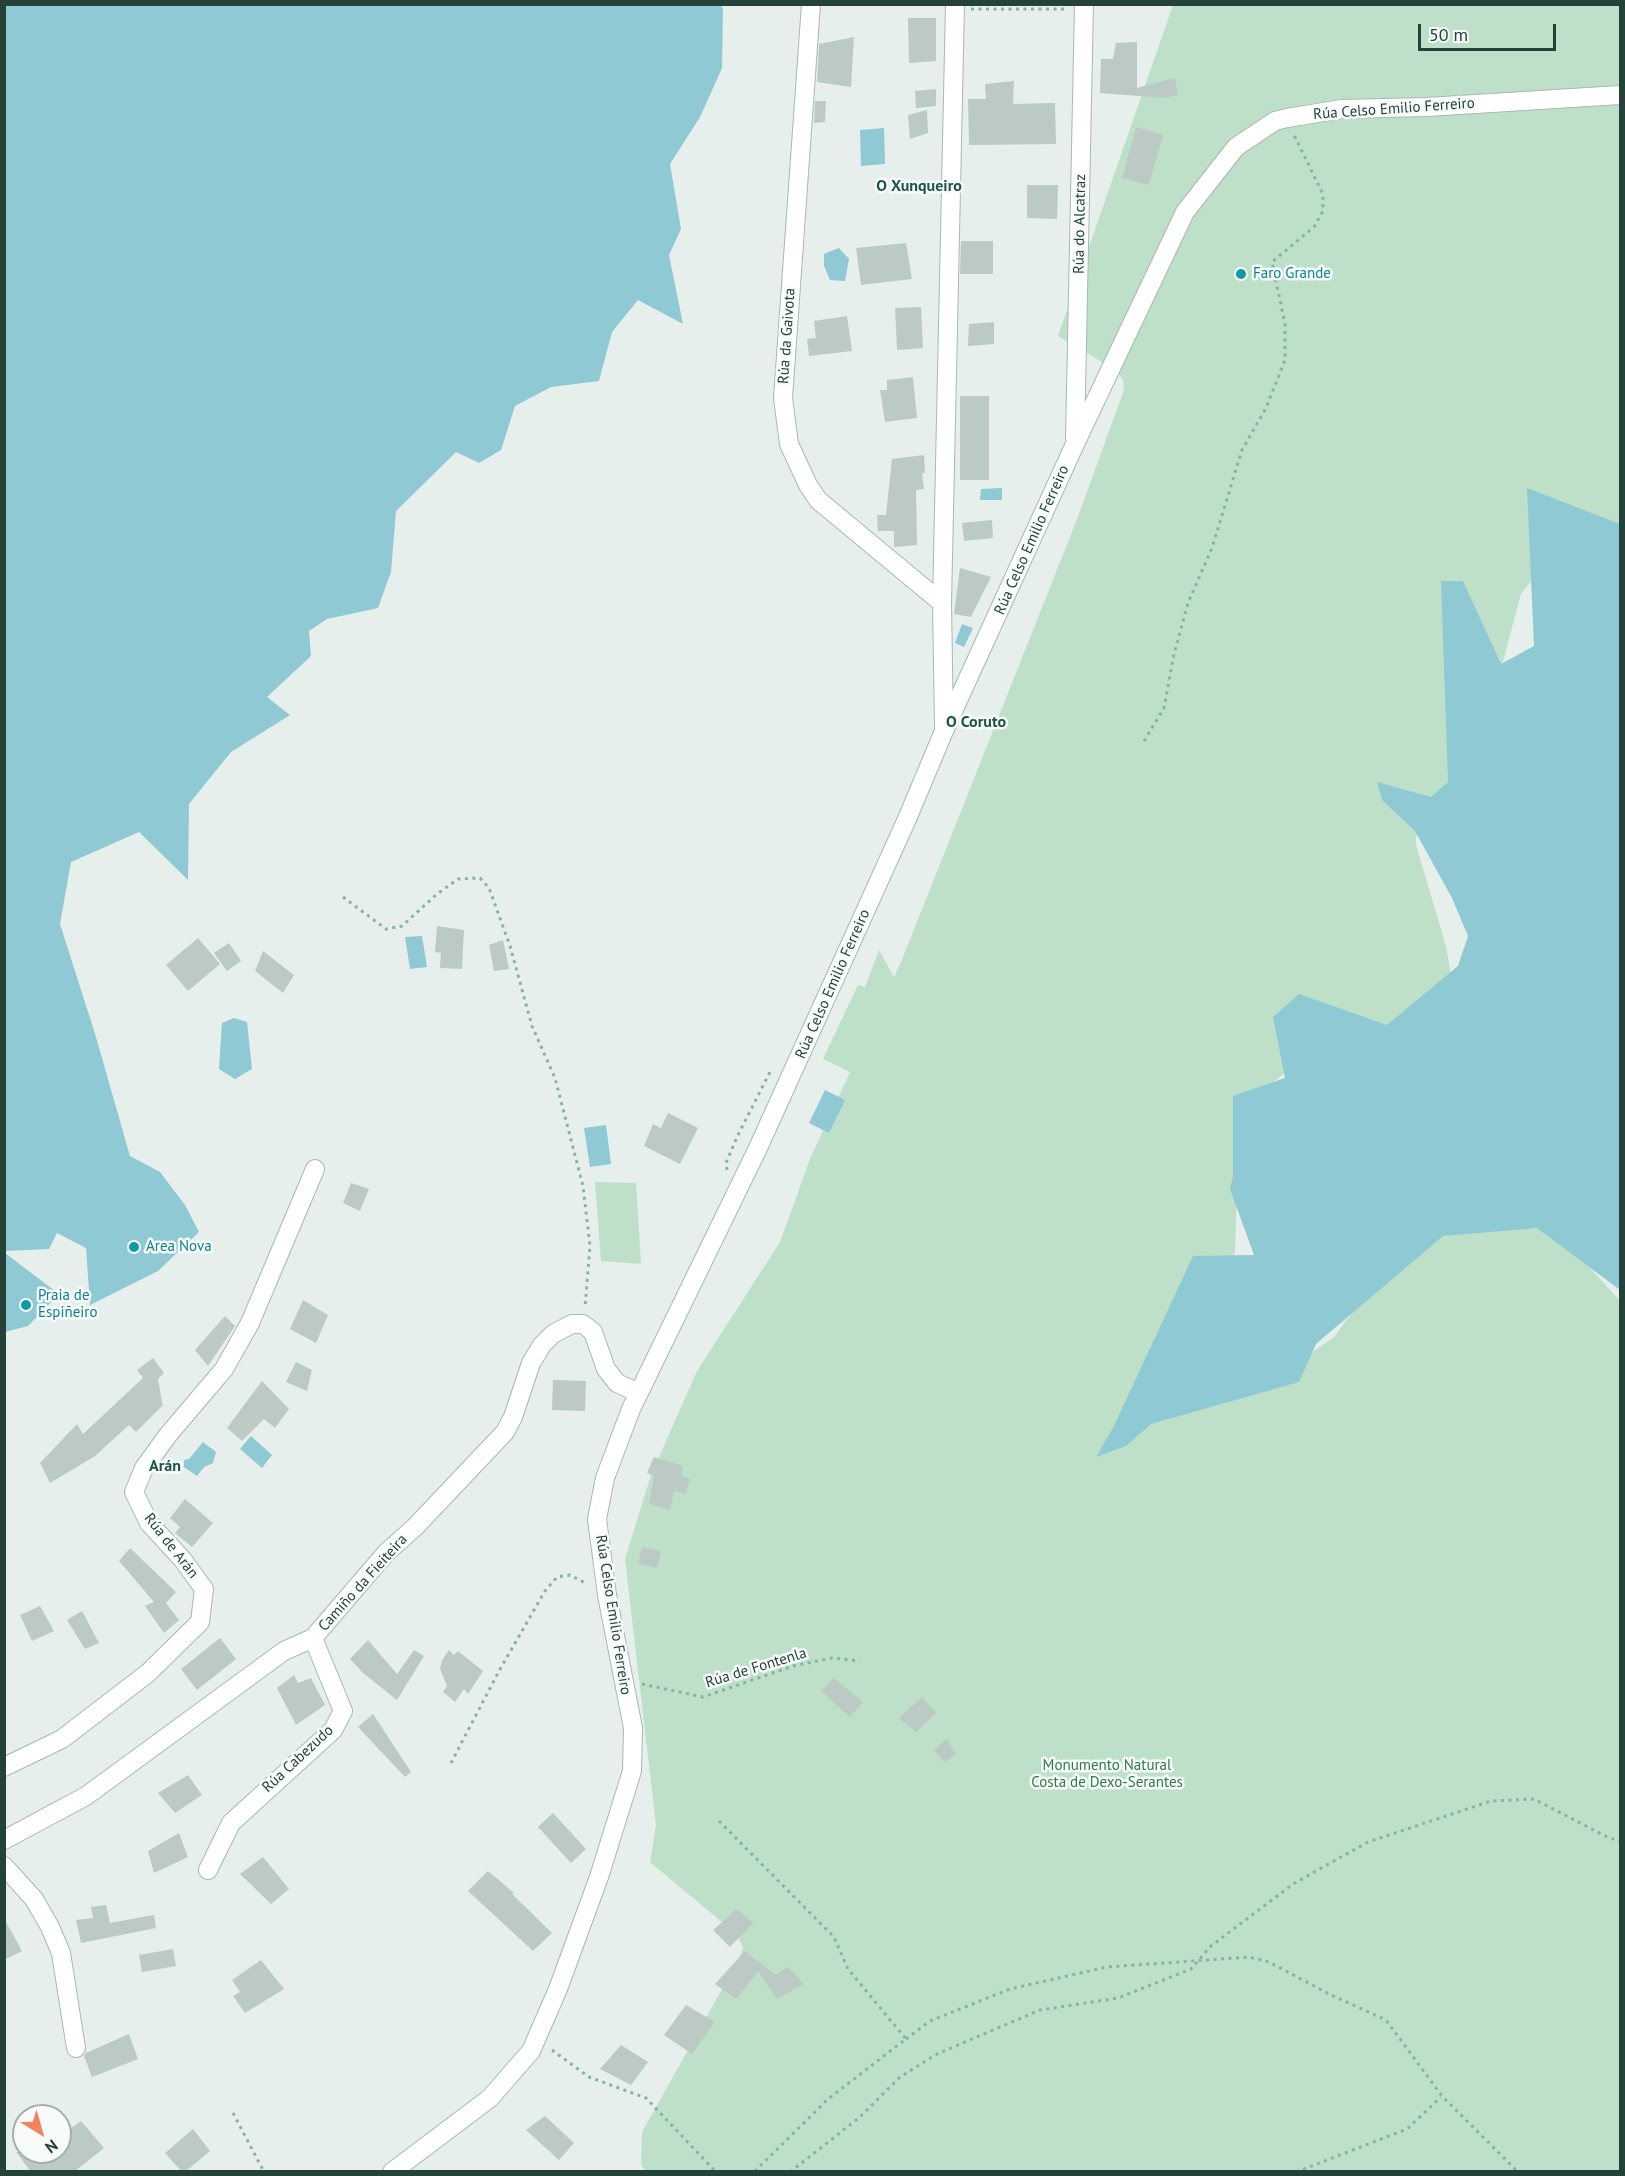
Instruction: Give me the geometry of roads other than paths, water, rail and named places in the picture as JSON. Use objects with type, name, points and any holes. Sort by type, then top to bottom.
[{"type":"street","name":"Rúa da Gaivota","points":[[811,4],[783,398],[789,444],[807,485],[818,500],[942,603]]},
{"type":"street","points":[[944,731],[942,603],[955,7]]},
{"type":"street","name":"Rúa do Alcatraz","points":[[1075,444],[1084,7]]},
{"type":"street","name":"Rúa Celso Emilio Ferreiro","points":[[392,2172],[490,2098],[531,2051],[558,1989],[595,1888],[632,1772],[633,1728],[607,1595],[597,1520],[604,1478],[639,1393],[758,1148],[908,819],[944,731],[1075,444],[1185,212],[1236,147],[1275,121],[1342,110],[1620,95]]},
{"type":"street","name":"Rúa de Arán","points":[[4,1767],[62,1739],[148,1673],[200,1622],[204,1589],[183,1560],[149,1523],[134,1492],[144,1468],[168,1435],[224,1369],[250,1323],[315,1169]]},
{"type":"street","name":"Camiño da Fieiteira","points":[[4,1840],[86,1796],[284,1651],[314,1638],[386,1553],[415,1527],[505,1432],[513,1417],[531,1363],[542,1345],[553,1334],[572,1324],[584,1324],[593,1332],[606,1369],[617,1383],[639,1393]]},
{"type":"street","name":"Rúa Cabezudo","points":[[208,1870],[231,1823],[333,1730],[343,1712],[338,1694],[314,1638]]},
{"type":"street","points":[[4,1866],[34,1899],[61,1953],[76,2048]]},
{"type":"water","points":[[5,5],[721,5],[723,9],[722,68],[700,117],[670,164],[681,229],[669,255],[683,324],[638,300],[612,332],[599,381],[551,387],[515,406],[501,450],[479,463],[456,452],[396,511],[391,572],[378,608],[327,619],[309,631],[311,656],[267,697],[290,715],[231,752],[189,804],[188,880],[139,832],[71,862],[60,924],[96,1037],[130,1156],[160,1172],[185,1205],[199,1232],[158,1271],[90,1305],[86,1248],[57,1233],[49,1249],[5,1251]]},
{"type":"water","points":[[884,128],[885,164],[861,166],[860,130]]},
{"type":"water","points":[[839,248],[849,259],[845,281],[830,280],[824,266],[824,254]]},
{"type":"water","points":[[1002,488],[1002,500],[980,500],[981,489]]},
{"type":"water","points":[[1527,488],[1620,524],[1620,1290],[1537,1228],[1443,1236],[1316,1344],[1299,1382],[1151,1424],[1126,1446],[1096,1457],[1113,1428],[1193,1256],[1254,1255],[1230,1189],[1233,1177],[1233,1096],[1285,1078],[1273,1017],[1299,994],[1387,1025],[1458,966],[1468,936],[1452,898],[1415,831],[1382,800],[1377,782],[1431,797],[1448,782],[1441,581],[1463,581],[1501,664],[1534,646]]},
{"type":"water","points":[[962,624],[973,628],[964,647],[955,643]]},
{"type":"water","points":[[422,936],[427,967],[410,969],[405,937]]},
{"type":"water","points":[[234,1018],[247,1022],[252,1069],[235,1079],[219,1069],[222,1023]]},
{"type":"water","points":[[825,1090],[845,1100],[829,1133],[809,1123]]},
{"type":"water","points":[[606,1125],[611,1164],[590,1167],[584,1128]]},
{"type":"water","points":[[5,1253],[59,1294],[28,1326],[5,1332]]},
{"type":"water","points":[[251,1436],[272,1455],[262,1468],[240,1449]]},
{"type":"water","points":[[203,1442],[216,1452],[213,1463],[204,1467],[197,1476],[184,1467],[184,1460],[189,1459]]},
{"type":"place","name":"Faro Grande","points":[[1241,274]]},
{"type":"place","name":"Area Nova","points":[[134,1247]]},
{"type":"place","name":"Praia de Espiñeiro","points":[[26,1305]]},
{"type":"district","name":"O Xunqueiro","points":[[919,186]]},
{"type":"district","name":"O Coruto","points":[[976,722]]},
{"type":"district","name":"Arán","points":[[165,1466]]},
{"type":"park label","name":"Monumento Natural Costa de Dexo-Serantes","points":[[1107,1774]]}]
